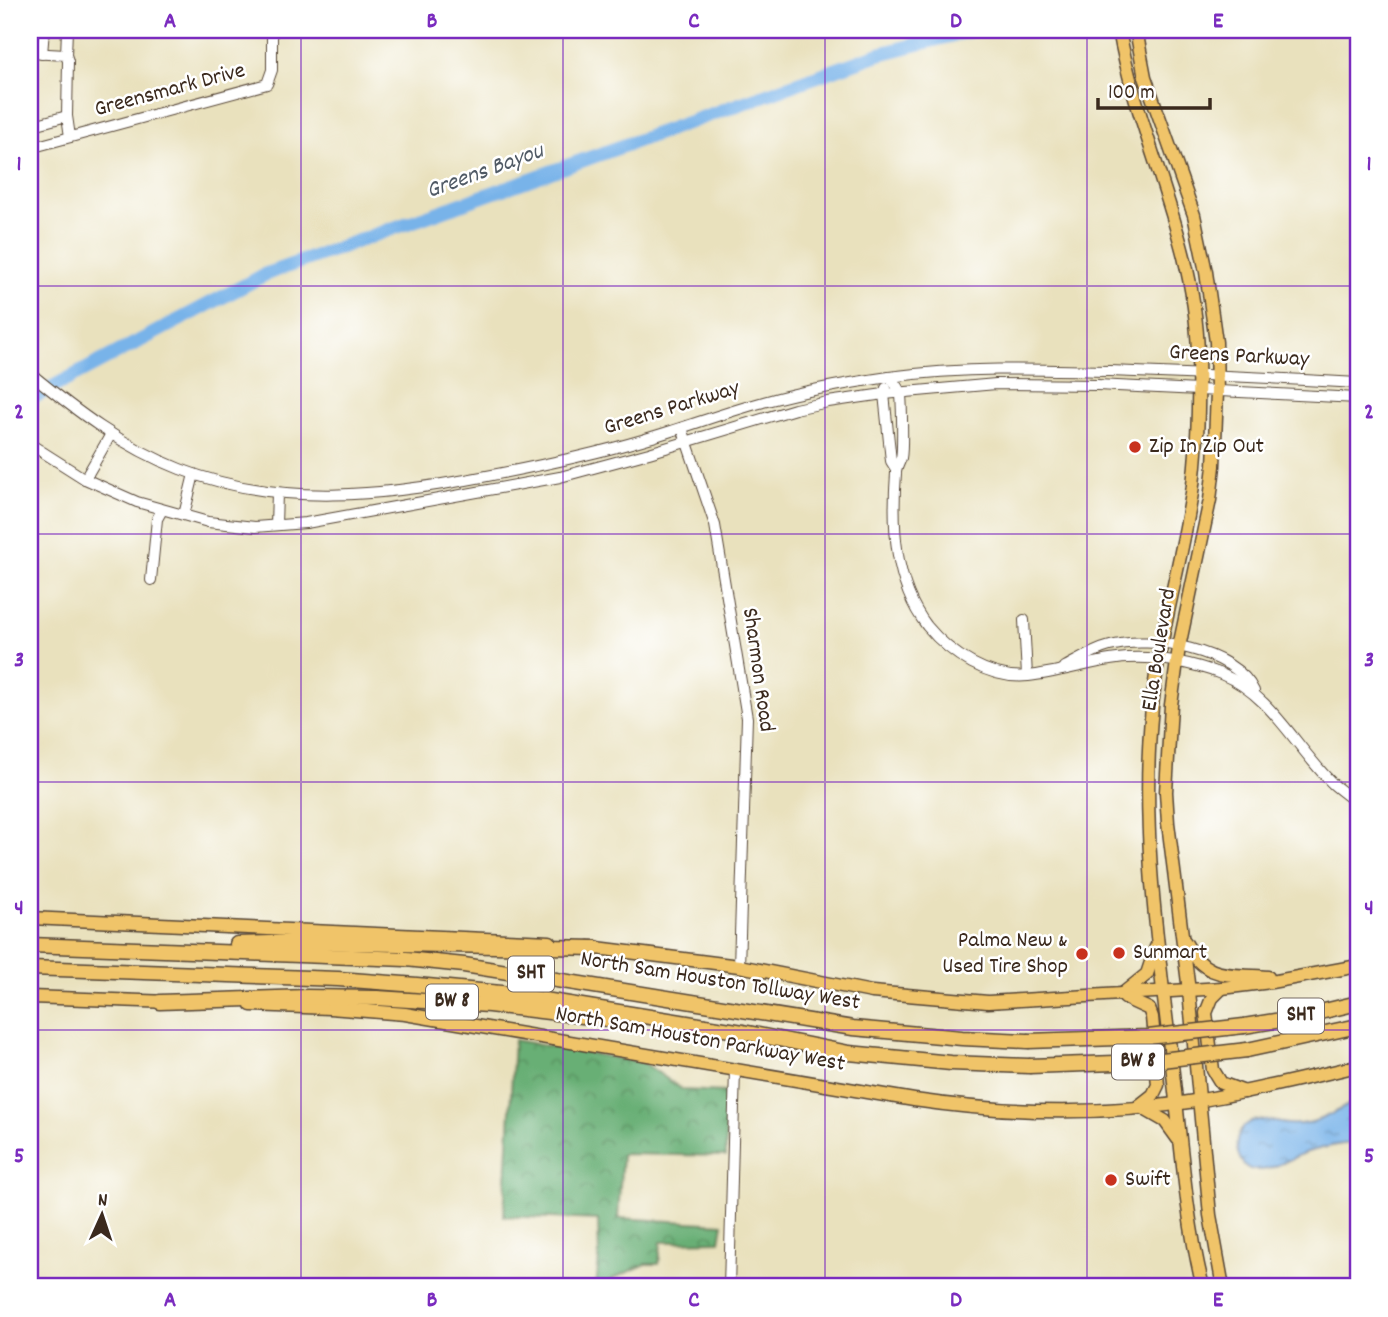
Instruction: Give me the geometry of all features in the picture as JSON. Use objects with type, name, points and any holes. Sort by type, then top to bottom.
[{"type":"highway","points":[[103,948],[304,942],[596,948]]},
{"type":"highway","name":"North Sam Houston Tollway West","points":[[30,945],[406,959],[464,965],[853,1028],[1028,1041],[1148,1037],[1244,1026],[1358,1003]]},
{"type":"highway","name":"North Sam Houston Tollway West","points":[[30,968],[338,979],[429,986],[501,993],[743,1032]]},
{"type":"highway","name":"BW 8","points":[[160,1002],[307,997],[377,998],[489,1004],[582,1017],[743,1032]]},
{"type":"highway","name":"North Sam Houston Parkway West","points":[[743,1032],[849,1053],[951,1063],[1029,1066],[1144,1062],[1247,1049],[1358,1026]]},
{"type":"main road","name":"Ella Boulevard","points":[[1119,30],[1130,82],[1162,178],[1188,274],[1197,330],[1199,390],[1195,465],[1185,532],[1158,660],[1152,708],[1148,790],[1151,870],[1185,1184],[1203,1287]]},
{"type":"main road","name":"Ella Boulevard","points":[[1136,30],[1145,77],[1194,215],[1216,342],[1214,466],[1204,535],[1177,663],[1171,705],[1166,792],[1189,991],[1210,1215],[1223,1287]]},
{"type":"main road","points":[[1130,82],[1145,77]]},
{"type":"main road","points":[[1162,178],[1180,172]]},
{"type":"main road","points":[[1188,274],[1206,272]]},
{"type":"main road","points":[[1185,532],[1204,535]]},
{"type":"main road","points":[[1148,790],[1166,792]]},
{"type":"main road","points":[[1151,870],[1173,867]]},
{"type":"main road","points":[[30,918],[533,939],[739,966],[872,992],[947,1000],[1000,1002],[1222,988],[1289,979],[1358,965]]},
{"type":"main road","points":[[1118,996],[1147,974],[1154,958],[1157,926]]},
{"type":"main road","points":[[1182,936],[1196,959],[1213,971],[1228,976],[1289,979]]},
{"type":"main road","points":[[1222,988],[1212,998],[1206,1013],[1213,1070],[1221,1083],[1245,1092]]},
{"type":"main road","points":[[1118,996],[1140,1003],[1149,1009],[1152,1017],[1158,1085],[1153,1095],[1139,1107],[1165,1121],[1181,1143]]},
{"type":"main road","name":"North Sam Houston Parkway West","points":[[30,997],[330,1007],[405,1014],[967,1108],[1035,1112],[1095,1111],[1199,1100],[1358,1066]]},
{"type":"street","points":[[42,54],[44,30]]},
{"type":"street","points":[[67,30],[67,116],[70,137]]},
{"type":"street","name":"Greensmark Drive","points":[[30,148],[267,84],[272,71],[272,30]]},
{"type":"street","points":[[30,53],[66,55]]},
{"type":"street","points":[[30,126],[67,116]]},
{"type":"street","name":"Greens Parkway","points":[[30,373],[76,411],[111,433],[154,458],[194,474],[277,493],[376,494],[557,462],[791,395],[890,377],[970,369],[1014,368],[1358,383]]},
{"type":"street","points":[[1097,371],[1097,386]]},
{"type":"street","points":[[890,377],[901,392],[901,457],[896,469],[897,552],[911,600],[926,624],[944,644],[966,660],[1003,674],[1027,676],[1118,659],[1158,660],[1222,674],[1256,694]]},
{"type":"street","points":[[890,377],[884,394],[891,461],[896,469]]},
{"type":"street","points":[[1310,396],[1311,380]]},
{"type":"street","name":"Greens Parkway","points":[[30,444],[85,479],[137,502],[208,522],[256,527],[306,523],[560,477],[687,443],[795,410],[828,402],[901,392],[996,384],[1358,398]]},
{"type":"street","points":[[791,395],[795,410]]},
{"type":"street","name":"Sharmon Road","points":[[681,428],[715,525],[748,730],[739,966]]},
{"type":"street","points":[[85,479],[111,433]]},
{"type":"street","points":[[184,515],[194,474]]},
{"type":"street","points":[[276,525],[277,493]]},
{"type":"street","points":[[151,580],[157,520],[162,510]]},
{"type":"street","points":[[1024,620],[1027,676]]},
{"type":"street","points":[[1061,669],[1111,645],[1161,643],[1200,652],[1229,665],[1251,683],[1256,694],[1333,784],[1358,804]]},
{"type":"street","points":[[729,1287],[735,1070]]},
{"type":"green space","points":[[514,1040],[644,1063],[683,1090],[725,1092],[726,1156],[622,1154],[618,1218],[723,1224],[720,1241],[661,1242],[659,1264],[646,1264],[612,1279],[611,1287],[596,1287],[599,1259],[598,1220],[504,1216]]},
{"type":"water","points":[[1358,1100],[1358,1143],[1311,1151],[1265,1169],[1250,1169],[1241,1160],[1237,1140],[1248,1123],[1264,1120],[1288,1124],[1307,1123]]},
{"type":"waterway","name":"Greens Bayou","points":[[30,399],[266,274],[879,54],[973,30]]},
{"type":"place","name":"Zip In Zip Out","points":[[1135,447]]},
{"type":"place","name":"Sunmart","points":[[1119,953]]},
{"type":"place","name":"Palma New & Used Tire Shop","points":[[1082,954]]},
{"type":"place","name":"Swift","points":[[1111,1180]]}]
